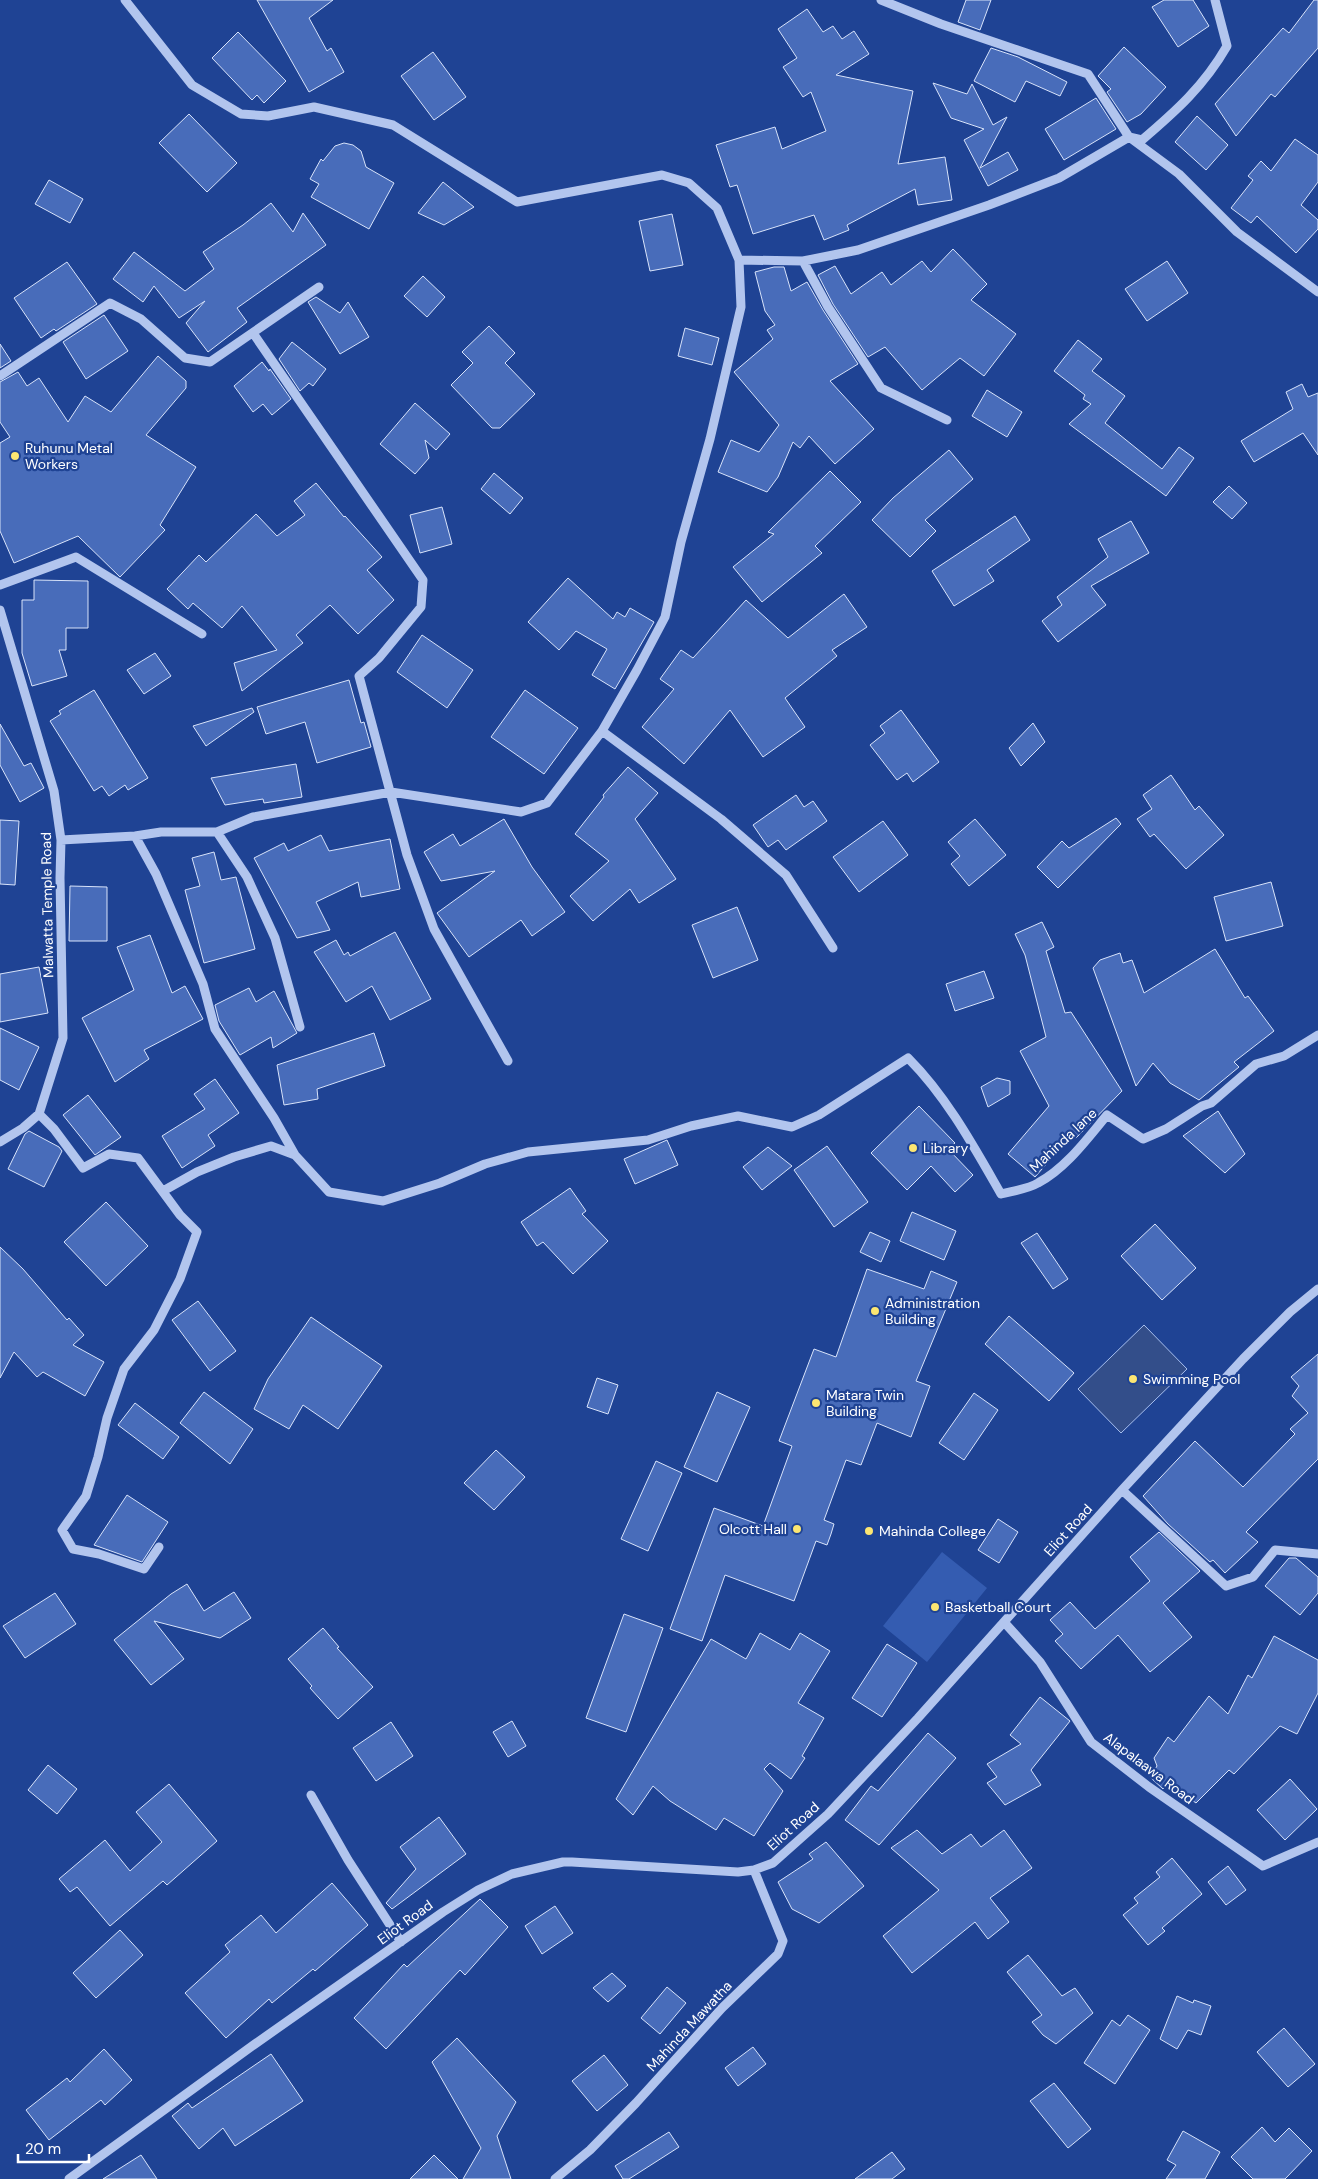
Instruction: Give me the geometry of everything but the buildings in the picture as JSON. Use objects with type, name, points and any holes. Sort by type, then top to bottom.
[{"type":"street","points":[[62,840],[135,836],[161,832],[217,832],[253,817],[391,792],[521,812],[546,803],[602,731],[665,617],[681,542],[710,439],[742,307],[739,260],[717,208],[689,183],[662,175],[517,202],[393,125],[314,107],[268,116],[241,114],[192,85],[125,0]]},
{"type":"street","points":[[881,0],[941,24],[1088,74],[1129,137],[1179,174],[1237,232],[1318,292]]},
{"type":"street","points":[[739,260],[803,261],[858,250],[989,205],[1059,178],[1129,137],[1142,140],[1184,104],[1215,68],[1227,46],[1215,0]]},
{"type":"street","points":[[803,261],[828,307],[881,388],[947,420]]},
{"type":"street","points":[[0,376],[110,302],[141,318],[185,358],[210,362],[319,287]]},
{"type":"street","points":[[253,333],[423,580],[421,607],[379,658],[359,676],[406,855],[434,929],[508,1061]]},
{"type":"street","points":[[0,585],[76,558],[202,634]]},
{"type":"street","name":"Malwatta Temple Road","points":[[0,610],[54,791],[62,840],[60,878],[63,1038],[39,1114]]},
{"type":"street","points":[[602,731],[721,819],[786,875],[833,948]]},
{"type":"street","points":[[217,832],[247,877],[275,938],[300,1027]]},
{"type":"street","points":[[135,836],[156,874],[203,984],[215,1029],[274,1118],[295,1155]]},
{"type":"street","name":"Mahinda lane","points":[[295,1155],[329,1192],[383,1201],[440,1183],[485,1164],[528,1152],[648,1140],[691,1126],[738,1116],[792,1127],[819,1115],[908,1058],[924,1074],[971,1141],[1001,1194],[1037,1184],[1051,1174],[1081,1145],[1107,1115],[1143,1139],[1166,1129],[1202,1106],[1211,1103],[1256,1064],[1284,1056],[1318,1035]]},
{"type":"street","points":[[0,1142],[23,1128],[39,1114],[54,1129],[83,1168],[109,1154],[138,1158],[180,1215],[197,1232],[180,1279],[154,1330],[124,1369],[107,1418],[86,1496],[62,1530],[73,1549],[98,1554],[144,1569],[159,1547]]},
{"type":"street","points":[[163,1191],[197,1172],[234,1157],[271,1146],[295,1155]]},
{"type":"street","name":"Eliot Road","points":[[69,2179],[255,2044],[443,1912],[478,1890],[512,1874],[563,1862],[729,1872],[754,1870],[773,1863],[828,1814],[918,1718],[1122,1490],[1243,1359],[1290,1312],[1318,1289]]},
{"type":"street","points":[[1122,1490],[1226,1586],[1253,1577],[1275,1550],[1318,1554]]},
{"type":"street","name":"Alapalaawa Road","points":[[1004,1622],[1040,1662],[1091,1742],[1149,1787],[1263,1866],[1318,1842]]},
{"type":"street","points":[[310,1795],[348,1860],[401,1942]]},
{"type":"street","name":"Mahinda Mawatha","points":[[555,2179],[590,2150],[636,2103],[722,2008],[778,1954],[783,1941],[754,1870]]},
{"type":"shaded area","name":"Swimming Pool","points":[[1144,1325],[1187,1369],[1121,1433],[1078,1389]]},
{"type":"shaded area","name":"Basketball Court","points":[[942,1552],[987,1588],[927,1662],[883,1626]]},
{"type":"place","name":"Ruhunu Metal Workers","points":[[15,456]]},
{"type":"place","name":"Library","points":[[913,1148]]},
{"type":"place","name":"Administration Building","points":[[875,1311]]},
{"type":"place","name":"Swimming Pool","points":[[1133,1379]]},
{"type":"place","name":"Matara Twin Building","points":[[816,1403]]},
{"type":"place","name":"Olcott Hall","points":[[797,1529]]},
{"type":"place","name":"Mahinda College","points":[[869,1531]]},
{"type":"place","name":"Basketball Court","points":[[935,1607]]}]
